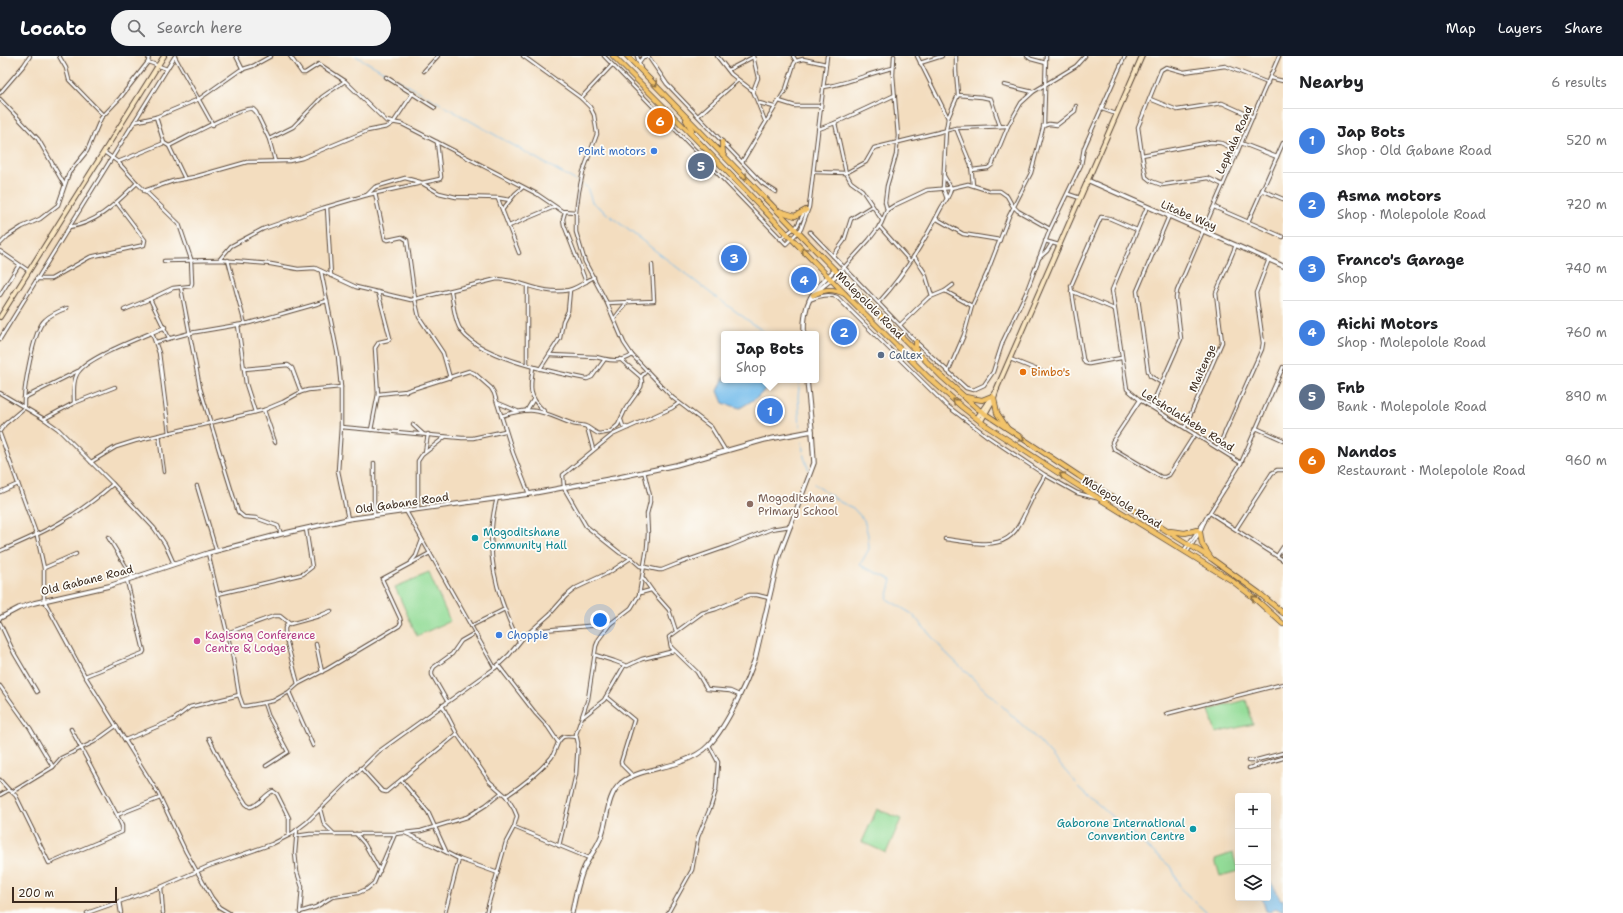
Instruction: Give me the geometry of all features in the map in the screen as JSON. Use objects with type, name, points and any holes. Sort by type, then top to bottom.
[{"type":"main road","points":[[0,317],[164,56]]},
{"type":"main road","name":"Molepolole Road","points":[[613,56],[690,133],[846,295],[934,382],[979,420],[1098,498],[1231,580],[1253,597],[1283,624]]},
{"type":"main road","name":"Molepolole Road","points":[[627,56],[798,233],[964,397],[1008,430],[1212,559],[1259,593],[1283,613]]},
{"type":"main road","points":[[979,420],[993,397],[1142,56]]},
{"type":"main road","points":[[683,113],[692,129],[690,133]]},
{"type":"main road","points":[[722,142],[723,155]]},
{"type":"main road","points":[[777,210],[795,216],[806,210]]},
{"type":"main road","points":[[810,298],[821,291],[829,289],[846,295]]},
{"type":"main road","points":[[916,342],[916,350]]},
{"type":"main road","points":[[964,397],[982,400],[993,397]]},
{"type":"main road","points":[[993,397],[1000,418],[1008,430]]},
{"type":"main road","points":[[1168,530],[1185,533],[1198,531],[1202,544],[1212,559]]},
{"type":"street","points":[[0,92],[30,56]]},
{"type":"street","points":[[59,56],[66,68],[69,80],[103,115]]},
{"type":"street","points":[[0,244],[8,236],[22,227],[40,219],[58,205],[69,173],[88,151],[99,120],[120,98],[148,62],[149,56]]},
{"type":"street","points":[[0,338],[175,56],[213,125]]},
{"type":"street","points":[[236,56],[243,70]]},
{"type":"street","points":[[134,122],[156,117],[199,99],[243,70],[271,56]]},
{"type":"street","points":[[290,56],[302,73],[305,73],[319,64],[344,80],[386,121],[402,124],[536,194],[565,212],[576,212]]},
{"type":"street","points":[[424,71],[438,56]]},
{"type":"street","points":[[522,56],[581,98],[593,112],[597,131],[583,172],[576,212],[577,238],[585,262],[607,303],[624,342],[632,355],[679,403],[711,427],[719,438],[724,450]]},
{"type":"street","points":[[604,56],[786,244],[798,233],[804,223],[809,204],[827,56]]},
{"type":"street","points":[[637,56],[640,62],[641,70]]},
{"type":"street","points":[[640,62],[643,57],[649,56],[667,84],[762,183],[776,192]]},
{"type":"street","points":[[717,56],[738,80],[753,91],[765,121]]},
{"type":"street","points":[[793,56],[796,61]]},
{"type":"street","points":[[887,210],[885,202],[888,180],[895,160],[898,130],[893,68],[894,56]]},
{"type":"street","points":[[917,56],[948,118]]},
{"type":"street","points":[[920,63],[942,56]]},
{"type":"street","points":[[947,200],[943,188],[946,130],[948,118],[958,95],[956,56]]},
{"type":"street","points":[[1027,56],[1031,59],[1046,63]]},
{"type":"street","points":[[948,372],[964,335],[972,306],[1013,207],[1029,178],[1043,126],[1046,85],[1046,56]]},
{"type":"street","points":[[972,170],[990,167],[1008,126],[1021,102],[1033,92],[1079,63],[1086,56]]},
{"type":"street","points":[[810,232],[916,342],[948,372],[966,388],[970,390],[978,388],[986,382],[993,372],[1003,341],[1026,292],[1050,229],[1081,165],[1087,141],[1125,56]]},
{"type":"street","name":"Lephala Road","points":[[1151,406],[1181,339],[1176,290],[1214,207],[1279,56]]},
{"type":"street","points":[[728,70],[753,57],[758,78],[753,91]]},
{"type":"street","points":[[742,162],[765,121],[789,84],[796,61],[803,59],[826,64]]},
{"type":"street","points":[[148,62],[167,69]]},
{"type":"street","points":[[581,98],[612,65]]},
{"type":"street","points":[[1223,185],[1208,178],[1167,185],[1156,184],[1146,176],[1138,127],[1162,70],[1166,67],[1184,72],[1225,66],[1268,83]]},
{"type":"street","points":[[823,87],[837,85],[893,68]]},
{"type":"street","points":[[386,77],[435,108]]},
{"type":"street","points":[[1270,78],[1283,82]]},
{"type":"street","points":[[269,139],[293,127],[322,97],[344,80]]},
{"type":"street","points":[[698,116],[738,80]]},
{"type":"street","points":[[1004,85],[1033,92]]},
{"type":"street","points":[[144,190],[247,162],[289,161],[302,158],[367,132],[387,127],[393,123],[413,94]]},
{"type":"street","points":[[819,129],[895,95]]},
{"type":"street","points":[[958,95],[991,99],[1000,126]]},
{"type":"street","points":[[0,99],[38,139],[64,184]]},
{"type":"street","points":[[1150,99],[1177,110],[1222,103],[1253,117]]},
{"type":"street","points":[[779,101],[789,106],[821,106]]},
{"type":"street","points":[[758,103],[774,107]]},
{"type":"street","points":[[1043,126],[1049,124],[1057,125],[1075,110],[1076,106]]},
{"type":"street","points":[[169,146],[234,113],[252,108],[256,112],[269,139],[275,161]]},
{"type":"street","points":[[1102,109],[1116,114]]},
{"type":"street","points":[[156,117],[164,143],[169,146],[185,179]]},
{"type":"street","points":[[835,123],[846,173],[851,182],[862,190],[882,220]]},
{"type":"street","points":[[814,172],[846,173],[866,162],[874,148],[946,130],[956,128],[1008,126]]},
{"type":"street","points":[[956,128],[969,157],[973,185]]},
{"type":"street","points":[[685,139],[690,133]]},
{"type":"street","points":[[220,260],[231,246],[261,230],[367,195],[441,178],[437,142]]},
{"type":"street","points":[[1142,155],[1211,142],[1221,143],[1238,151]]},
{"type":"street","points":[[118,162],[164,143]]},
{"type":"street","points":[[1241,143],[1277,157]]},
{"type":"street","points":[[1248,222],[1283,143]]},
{"type":"street","points":[[104,151],[118,162],[136,183],[179,224],[191,260],[192,285],[181,288],[173,288],[124,310]]},
{"type":"street","points":[[944,176],[952,188]]},
{"type":"street","points":[[367,195],[375,187],[403,178],[420,182],[439,193],[456,197],[498,198],[510,200]]},
{"type":"street","name":"Litabe Way","points":[[1088,180],[1283,266]]},
{"type":"street","points":[[69,227],[88,223],[117,203],[136,183]]},
{"type":"street","points":[[804,331],[804,310],[810,298],[830,277],[843,267],[866,244],[879,226],[887,210],[895,204],[927,190],[952,188],[965,184],[990,191],[1000,191],[1007,196],[1013,207],[1050,229]]},
{"type":"street","points":[[503,210],[510,200],[522,188]]},
{"type":"street","points":[[879,302],[897,282],[914,256],[937,219],[952,188]]},
{"type":"street","points":[[1262,190],[1283,199]]},
{"type":"street","points":[[375,193],[385,239],[388,240],[402,237],[407,240],[415,299],[421,320],[443,353],[450,378]]},
{"type":"street","points":[[1068,194],[1080,198]]},
{"type":"street","points":[[498,198],[519,254]]},
{"type":"street","points":[[36,279],[51,279],[78,262],[100,254],[141,247],[144,245],[145,240],[117,203]]},
{"type":"street","points":[[780,239],[799,223],[809,204]]},
{"type":"street","points":[[833,256],[844,241],[851,219],[872,206]]},
{"type":"street","points":[[327,207],[331,276]]},
{"type":"street","points":[[509,226],[555,207]]},
{"type":"street","name":"Letsholathebe Road","points":[[1147,207],[1113,287],[1112,294],[1127,389],[1140,400],[1241,463]]},
{"type":"street","points":[[1214,207],[1283,238]]},
{"type":"street","points":[[565,212],[563,218],[564,225],[586,282]]},
{"type":"street","points":[[1162,383],[1150,376],[1148,371],[1137,291],[1169,216]]},
{"type":"street","points":[[1121,358],[1089,364],[1085,363],[1083,359],[1071,290],[1072,282],[1101,217],[1109,218],[1137,230]]},
{"type":"street","points":[[937,219],[964,234],[1000,240]]},
{"type":"street","points":[[879,226],[910,261]]},
{"type":"street","points":[[1045,241],[1059,245]]},
{"type":"street","points":[[1039,258],[1044,255],[1052,243]]},
{"type":"street","name":"Maitenge","points":[[1185,427],[1222,342],[1216,293],[1236,245]]},
{"type":"street","points":[[0,252],[29,271]]},
{"type":"street","points":[[914,256],[925,273],[932,296]]},
{"type":"street","points":[[164,261],[228,260],[271,264],[298,269],[315,268],[356,287],[406,299],[415,299],[497,279],[507,280],[548,292],[570,290],[594,277]]},
{"type":"street","points":[[228,260],[244,324]]},
{"type":"street","points":[[1218,448],[1262,349],[1263,343],[1256,293],[1270,260]]},
{"type":"street","points":[[579,265],[585,262]]},
{"type":"street","points":[[0,295],[19,265]]},
{"type":"street","points":[[607,303],[654,301],[652,265]]},
{"type":"street","points":[[321,270],[337,348],[341,387],[341,428],[338,471],[348,519]]},
{"type":"street","points":[[900,325],[925,301],[932,296],[945,291],[953,285]]},
{"type":"street","points":[[527,286],[527,364]]},
{"type":"street","points":[[181,288],[200,388],[238,512],[244,517],[256,518],[278,526],[281,534]]},
{"type":"street","points":[[540,369],[560,338],[563,321],[568,311],[570,290]]},
{"type":"street","points":[[1071,290],[1114,309]]},
{"type":"street","points":[[451,291],[458,325],[464,334],[474,343],[488,350],[540,369],[590,378],[605,359]]},
{"type":"street","points":[[945,291],[972,306]]},
{"type":"street","points":[[371,430],[378,394],[375,348],[379,342],[390,338],[378,292]]},
{"type":"street","points":[[810,298],[825,295],[837,297],[946,406],[1045,476],[1077,493],[1091,498],[1098,498]]},
{"type":"street","points":[[150,299],[169,338]]},
{"type":"street","points":[[156,342],[190,333],[244,324],[327,301]]},
{"type":"street","points":[[614,319],[627,302]]},
{"type":"street","points":[[24,408],[23,398],[28,369],[40,328],[44,320],[67,308]]},
{"type":"street","points":[[238,325],[247,386],[256,412]]},
{"type":"street","points":[[23,398],[50,386],[99,357],[165,328]]},
{"type":"street","points":[[152,333],[159,354],[169,433]]},
{"type":"street","points":[[888,347],[894,341]]},
{"type":"street","points":[[549,355],[596,357],[605,359],[629,358],[632,355]]},
{"type":"street","points":[[620,359],[641,377],[641,387],[628,404],[621,419],[611,434],[563,475],[564,488],[586,526],[620,553],[631,558],[640,566],[662,570],[771,529],[791,526]]},
{"type":"street","points":[[1010,359],[1050,375]]},
{"type":"street","points":[[244,369],[288,365],[292,368],[301,392]]},
{"type":"street","points":[[533,367],[530,384],[533,400],[545,412]]},
{"type":"street","points":[[1185,551],[1241,463],[1283,367]]},
{"type":"street","points":[[74,403],[74,386],[79,370]]},
{"type":"street","points":[[641,377],[647,370]]},
{"type":"street","points":[[378,394],[406,391],[425,384],[450,378],[466,371],[471,372],[491,388],[505,431],[529,494]]},
{"type":"street","points":[[572,913],[582,875],[602,835],[613,794],[620,784],[633,776],[678,763],[695,756],[709,745],[715,738],[740,695],[756,659],[779,556],[814,463],[807,383]]},
{"type":"street","points":[[44,419],[74,403],[115,387]]},
{"type":"street","points":[[91,462],[125,444],[264,410],[301,392],[313,389],[341,387]]},
{"type":"street","points":[[0,393],[58,429],[113,484],[157,532],[165,544],[174,564]]},
{"type":"street","points":[[527,410],[533,400]]},
{"type":"street","points":[[1140,400],[1112,442],[1114,449],[1165,478],[1169,475],[1195,434]]},
{"type":"street","points":[[497,403],[518,411]]},
{"type":"street","points":[[501,416],[527,410],[545,412],[574,424],[587,427],[599,434],[611,434],[629,428],[672,408],[679,403]]},
{"type":"street","points":[[0,431],[4,424],[24,408]]},
{"type":"street","points":[[264,410],[275,442]]},
{"type":"street","points":[[621,419],[623,426],[629,428]]},
{"type":"street","points":[[0,425],[4,424]]},
{"type":"street","points":[[413,426],[423,434]]},
{"type":"street","points":[[587,427],[593,449]]},
{"type":"street","points":[[341,428],[462,438],[473,438],[505,431]]},
{"type":"street","points":[[1256,428],[1283,440]]},
{"type":"street","name":"Old Gabane Road","points":[[0,618],[20,608],[44,600],[98,589],[127,581],[216,550],[281,534],[348,519],[564,488],[676,465],[724,450],[764,440],[812,431]]},
{"type":"street","points":[[0,434],[36,536],[44,568],[44,600],[85,676],[160,798],[186,852],[215,904],[229,913]]},
{"type":"street","points":[[425,453],[428,434]]},
{"type":"street","points":[[159,435],[164,472]]},
{"type":"street","points":[[418,509],[418,461],[425,453],[446,436]]},
{"type":"street","points":[[374,463],[374,515]]},
{"type":"street","points":[[1236,529],[1272,473],[1276,470],[1283,470]]},
{"type":"street","points":[[559,846],[576,774],[578,743],[576,737],[590,690],[599,639],[610,624],[634,605],[640,593],[648,541],[647,514],[650,496],[644,471]]},
{"type":"street","points":[[946,540],[990,543],[1007,539],[1020,525],[1030,502],[1045,476]]},
{"type":"street","points":[[0,492],[18,484]]},
{"type":"street","points":[[0,551],[36,536],[86,507],[113,484]]},
{"type":"street","points":[[197,486],[216,550]]},
{"type":"street","points":[[497,498],[492,520],[491,550],[503,606],[519,642]]},
{"type":"street","points":[[406,511],[475,633],[497,667],[548,727],[558,742]]},
{"type":"street","points":[[1210,513],[1283,560]]},
{"type":"street","points":[[218,594],[303,574],[308,571],[312,568],[306,529]]},
{"type":"street","points":[[108,537],[134,579]]},
{"type":"street","points":[[409,564],[416,556],[422,540]]},
{"type":"street","points":[[1277,556],[1283,547]]},
{"type":"street","points":[[208,553],[227,633],[239,695],[243,706],[246,706],[270,703],[289,692],[298,684],[322,672],[399,626],[401,623],[400,618],[382,579],[430,553]]},
{"type":"street","points":[[44,568],[76,554]]},
{"type":"street","points":[[87,913],[161,887],[197,871],[272,844],[290,835],[320,809],[378,752],[447,701],[497,667],[519,642],[532,631],[570,592],[610,572],[631,558]]},
{"type":"street","points":[[643,577],[651,590],[669,610],[676,631]]},
{"type":"street","points":[[85,676],[143,654],[144,651],[127,581]]},
{"type":"street","points":[[640,593],[651,590]]},
{"type":"street","points":[[740,695],[730,691],[707,689],[697,672],[671,647],[669,637],[698,615],[749,595],[769,598]]},
{"type":"street","points":[[472,626],[503,610]]},
{"type":"street","points":[[227,633],[274,616],[280,616],[288,623],[309,620],[331,611]]},
{"type":"street","points":[[0,623],[17,659],[37,692]]},
{"type":"street","points":[[288,623],[285,628],[285,636],[298,684]]},
{"type":"street","points":[[532,631],[610,624]]},
{"type":"street","points":[[447,701],[432,675],[432,671],[434,667],[452,654],[461,641],[475,633]]},
{"type":"street","points":[[316,644],[322,672]]},
{"type":"street","points":[[595,655],[619,662],[624,666],[629,666],[642,658],[674,651]]},
{"type":"street","points":[[583,717],[602,702],[624,666]]},
{"type":"street","points":[[1166,714],[1283,684]]},
{"type":"street","points":[[0,686],[30,728],[53,767]]},
{"type":"street","points":[[289,692],[313,746]]},
{"type":"street","points":[[124,740],[173,720],[190,707],[239,695]]},
{"type":"street","points":[[606,697],[634,720],[621,762],[633,776]]},
{"type":"street","points":[[264,703],[268,715],[288,752],[266,766]]},
{"type":"street","points":[[442,705],[457,734],[490,782],[506,796],[514,809],[516,816],[514,827],[506,842],[486,913]]},
{"type":"street","points":[[0,794],[11,791],[53,767],[61,758],[94,742],[116,726]]},
{"type":"street","points":[[0,780],[16,796],[49,863],[120,834],[123,829],[117,815],[71,729]]},
{"type":"street","points":[[361,768],[384,792],[457,734]]},
{"type":"street","points":[[506,796],[529,780],[547,762],[554,754],[558,742],[564,736],[576,737]]},
{"type":"street","points":[[209,738],[226,772],[246,804],[250,807],[254,806],[270,792],[273,791],[277,794],[289,818],[290,835]]},
{"type":"street","points":[[668,913],[692,870],[698,837],[712,806],[716,790],[718,762],[709,745]]},
{"type":"street","points":[[1248,761],[1283,753]]},
{"type":"street","points":[[1249,768],[1283,758]]},
{"type":"street","points":[[401,780],[425,808],[446,852]]},
{"type":"street","points":[[296,836],[310,834],[395,834],[435,828],[467,817],[501,793]]},
{"type":"street","points":[[117,815],[160,798]]},
{"type":"street","points":[[320,809],[324,824],[334,834]]},
{"type":"street","points":[[514,827],[590,858]]},
{"type":"street","points":[[297,829],[295,853],[302,887],[300,913],[316,907],[332,897],[363,891],[374,883],[395,834]]},
{"type":"street","points":[[403,833],[459,859],[498,873]]},
{"type":"street","points":[[356,834],[364,843],[380,871]]},
{"type":"street","points":[[445,913],[459,859]]},
{"type":"street","points":[[161,887],[163,913]]},
{"type":"street","points":[[119,901],[121,913]]},
{"type":"green space","points":[[429,573],[450,621],[417,636],[395,587]]},
{"type":"green space","points":[[1246,700],[1253,724],[1216,733],[1209,710]]},
{"type":"green space","points":[[877,809],[901,819],[886,853],[862,842]]},
{"type":"green space","points":[[1233,853],[1235,860],[1235,872],[1220,876],[1215,859]]},
{"type":"water","points":[[721,383],[771,383],[758,397],[740,408],[723,403],[718,391]]},
{"type":"water","points":[[1271,883],[1281,900],[1283,899],[1283,912],[1276,908],[1270,912],[1266,911],[1263,901],[1271,901]]},
{"type":"waterway","points":[[356,56],[578,182]]},
{"type":"waterway","points":[[583,185],[587,187],[592,202],[717,298]]},
{"type":"waterway","points":[[720,300],[763,331]]},
{"type":"waterway","points":[[800,383],[798,397],[800,427]]},
{"type":"waterway","points":[[802,442],[804,457],[809,470]]},
{"type":"waterway","points":[[814,484],[840,502],[853,508],[864,520],[868,535],[869,549],[860,565],[892,580],[887,599],[912,614],[945,652],[1038,740],[1076,783]]},
{"type":"waterway","points":[[1079,787],[1172,868],[1181,889],[1207,913]]},
{"type":"place","name":"Nandos","points":[[660,121]]},
{"type":"place","name":"Point motors","points":[[654,151]]},
{"type":"place","name":"Fnb","points":[[701,166]]},
{"type":"place","name":"Franco's Garage","points":[[734,258]]},
{"type":"place","name":"Aichi Motors","points":[[804,280]]},
{"type":"place","name":"Asma motors","points":[[844,332]]},
{"type":"place","name":"Caltex","points":[[881,355]]},
{"type":"place","name":"Bimbo's","points":[[1023,372]]},
{"type":"place","name":"Jap Bots","points":[[770,411]]},
{"type":"place","name":"Mogoditshane Primary School","points":[[750,504]]},
{"type":"place","name":"Mogoditshane Community Hall","points":[[475,538]]},
{"type":"place","name":"Choppie","points":[[499,635]]},
{"type":"place","name":"Kagisong Conference Centre & Lodge","points":[[197,641]]},
{"type":"place","name":"Gaborone International Convention Centre","points":[[1193,829]]}]
